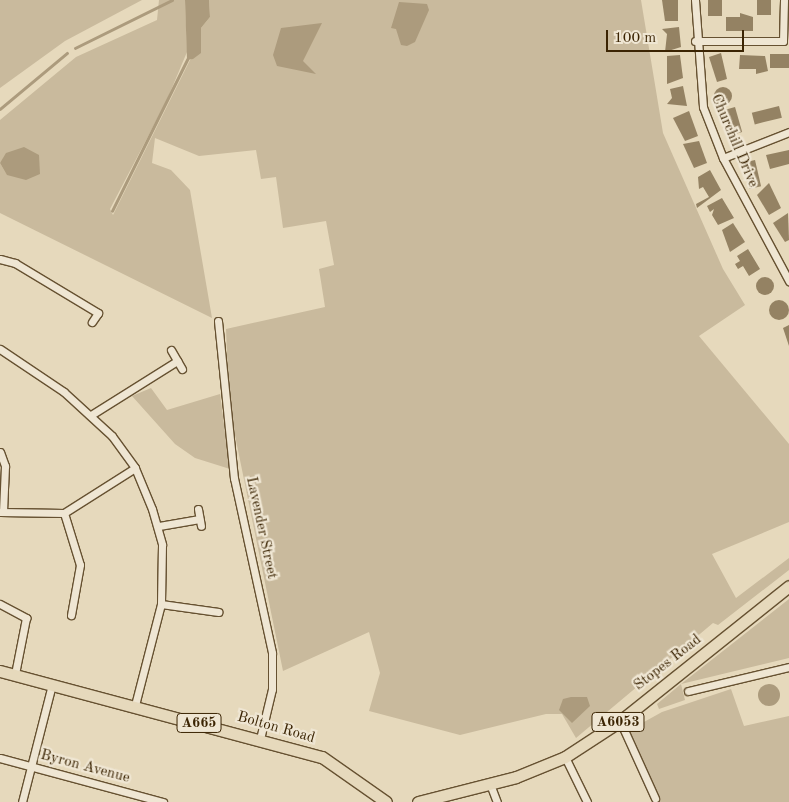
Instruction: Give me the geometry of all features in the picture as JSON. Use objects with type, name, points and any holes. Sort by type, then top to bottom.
[{"type":"main road","name":"Stopes Road","points":[[418,802],[490,784],[566,757],[620,721],[789,586]]},
{"type":"main road","name":"Bolton Road","points":[[0,671],[135,705],[322,757],[386,802]]},
{"type":"street","name":"Churchill Drive","points":[[695,0],[695,41],[700,96],[723,158],[789,281]]},
{"type":"street","points":[[695,41],[783,41],[784,0]]},
{"type":"street","points":[[723,158],[789,132]]},
{"type":"street","points":[[0,259],[15,263],[98,313],[92,322]]},
{"type":"street","name":"Lavender Street","points":[[218,322],[234,478],[272,653],[272,689],[260,739]]},
{"type":"street","points":[[0,349],[91,415],[135,468],[158,526],[161,604],[135,705]]},
{"type":"street","points":[[171,350],[182,369]]},
{"type":"street","points":[[91,415],[178,361]]},
{"type":"street","points":[[0,452],[5,466],[2,512],[64,513],[135,468]]},
{"type":"street","points":[[158,526],[200,522],[198,509]]},
{"type":"street","points":[[64,513],[80,565],[74,610]]},
{"type":"street","points":[[209,610],[211,601]]},
{"type":"street","points":[[0,604],[26,618],[14,674]]},
{"type":"street","points":[[161,604],[218,612]]},
{"type":"street","points":[[688,691],[789,667]]},
{"type":"street","points":[[22,802],[52,684]]},
{"type":"street","points":[[620,721],[655,798]]},
{"type":"street","points":[[566,757],[587,802]]},
{"type":"street","name":"Byron Avenue","points":[[0,758],[163,802]]},
{"type":"street","points":[[490,784],[497,802]]},
{"type":"shaded area","points":[[0,0],[142,0],[65,41],[0,88]]},
{"type":"shaded area","points":[[159,0],[185,0],[187,52],[166,102],[110,209],[113,215],[190,60],[201,52],[201,28],[210,17],[209,0],[641,0],[663,133],[723,269],[745,305],[699,336],[789,444],[789,522],[712,554],[736,598],[789,558],[789,570],[718,625],[713,623],[576,738],[562,714],[546,714],[460,735],[369,711],[380,673],[369,632],[283,671],[229,406],[226,329],[325,307],[319,269],[334,265],[326,221],[283,228],[276,177],[261,179],[256,150],[199,156],[155,138],[152,163],[171,170],[190,190],[212,318],[0,213],[0,163],[7,175],[0,162],[0,120],[76,57],[157,20]]},
{"type":"shaded area","points":[[185,0],[209,0],[210,17],[201,28],[201,53],[193,59],[187,60]]},
{"type":"shaded area","points":[[399,2],[427,4],[429,10],[415,42],[407,46],[401,45],[396,29],[391,28]]},
{"type":"shaded area","points":[[322,23],[303,61],[316,74],[277,66],[273,55],[281,28]]},
{"type":"shaded area","points":[[24,147],[39,155],[40,174],[26,180],[7,175],[0,163],[6,153]]},
{"type":"shaded area","points":[[151,388],[167,410],[220,394],[230,469],[195,458],[175,444],[132,396]]},
{"type":"shaded area","points":[[789,599],[789,658],[681,684]]},
{"type":"shaded area","points":[[681,684],[685,700],[659,709],[657,704]]},
{"type":"shaded area","points":[[769,684],[777,687],[780,695],[777,703],[769,706],[761,703],[758,695],[761,687]]},
{"type":"shaded area","points":[[731,689],[744,726],[789,716],[789,802],[660,802],[626,732],[662,712]]},
{"type":"shaded area","points":[[587,697],[590,706],[572,723],[559,710],[563,699]]},
{"type":"building","points":[[662,0],[678,0],[678,21],[665,21]]},
{"type":"building","points":[[708,0],[722,0],[722,16],[708,16]]},
{"type":"building","points":[[757,0],[771,0],[771,15],[757,15]]},
{"type":"building","points":[[740,13],[753,17],[753,31],[726,31],[726,17],[740,17]]},
{"type":"building","points":[[679,27],[681,47],[665,52],[667,34],[662,29]]},
{"type":"building","points":[[721,53],[727,79],[717,82],[709,57]]},
{"type":"building","points":[[770,54],[789,54],[789,68],[770,68]]},
{"type":"building","points":[[680,55],[683,78],[667,84],[667,56]]},
{"type":"building","points":[[740,55],[765,56],[768,71],[756,74],[756,69],[739,69]]},
{"type":"building","points":[[683,86],[687,106],[667,104],[672,98],[670,89]]},
{"type":"building","points":[[719,87],[727,87],[732,92],[730,103],[719,105],[714,100],[714,92]]},
{"type":"building","points":[[779,106],[782,118],[755,124],[752,113]]},
{"type":"building","points":[[735,107],[742,132],[732,135],[724,110]]},
{"type":"building","points":[[689,111],[698,136],[685,141],[673,118]]},
{"type":"building","points":[[699,141],[707,163],[694,168],[683,144]]},
{"type":"building","points":[[789,150],[789,164],[770,169],[766,155]]},
{"type":"building","points":[[755,160],[761,186],[749,189],[743,163]]},
{"type":"building","points":[[710,170],[721,190],[697,208],[696,204],[709,197],[703,187],[699,189],[698,177]]},
{"type":"building","points":[[769,183],[781,208],[769,215],[757,195]]},
{"type":"building","points":[[722,198],[734,218],[718,225],[712,215],[714,209],[710,212],[707,206]]},
{"type":"building","points":[[788,213],[789,240],[785,242],[773,223]]},
{"type":"building","points":[[733,223],[745,242],[730,252],[722,230]]},
{"type":"building","points":[[748,249],[760,269],[749,276],[743,266],[738,269],[735,264],[740,261],[737,256]]},
{"type":"building","points":[[765,277],[771,280],[774,286],[771,292],[765,295],[759,292],[756,286],[759,280]]},
{"type":"building","points":[[779,300],[786,303],[789,310],[786,317],[779,320],[772,317],[769,310],[772,303]]},
{"type":"building","points":[[789,325],[789,346],[783,328]]},
{"type":"waterway","points":[[75,48],[172,0]]},
{"type":"waterway","points":[[0,109],[67,53]]},
{"type":"waterway","points":[[112,211],[187,60]]}]
